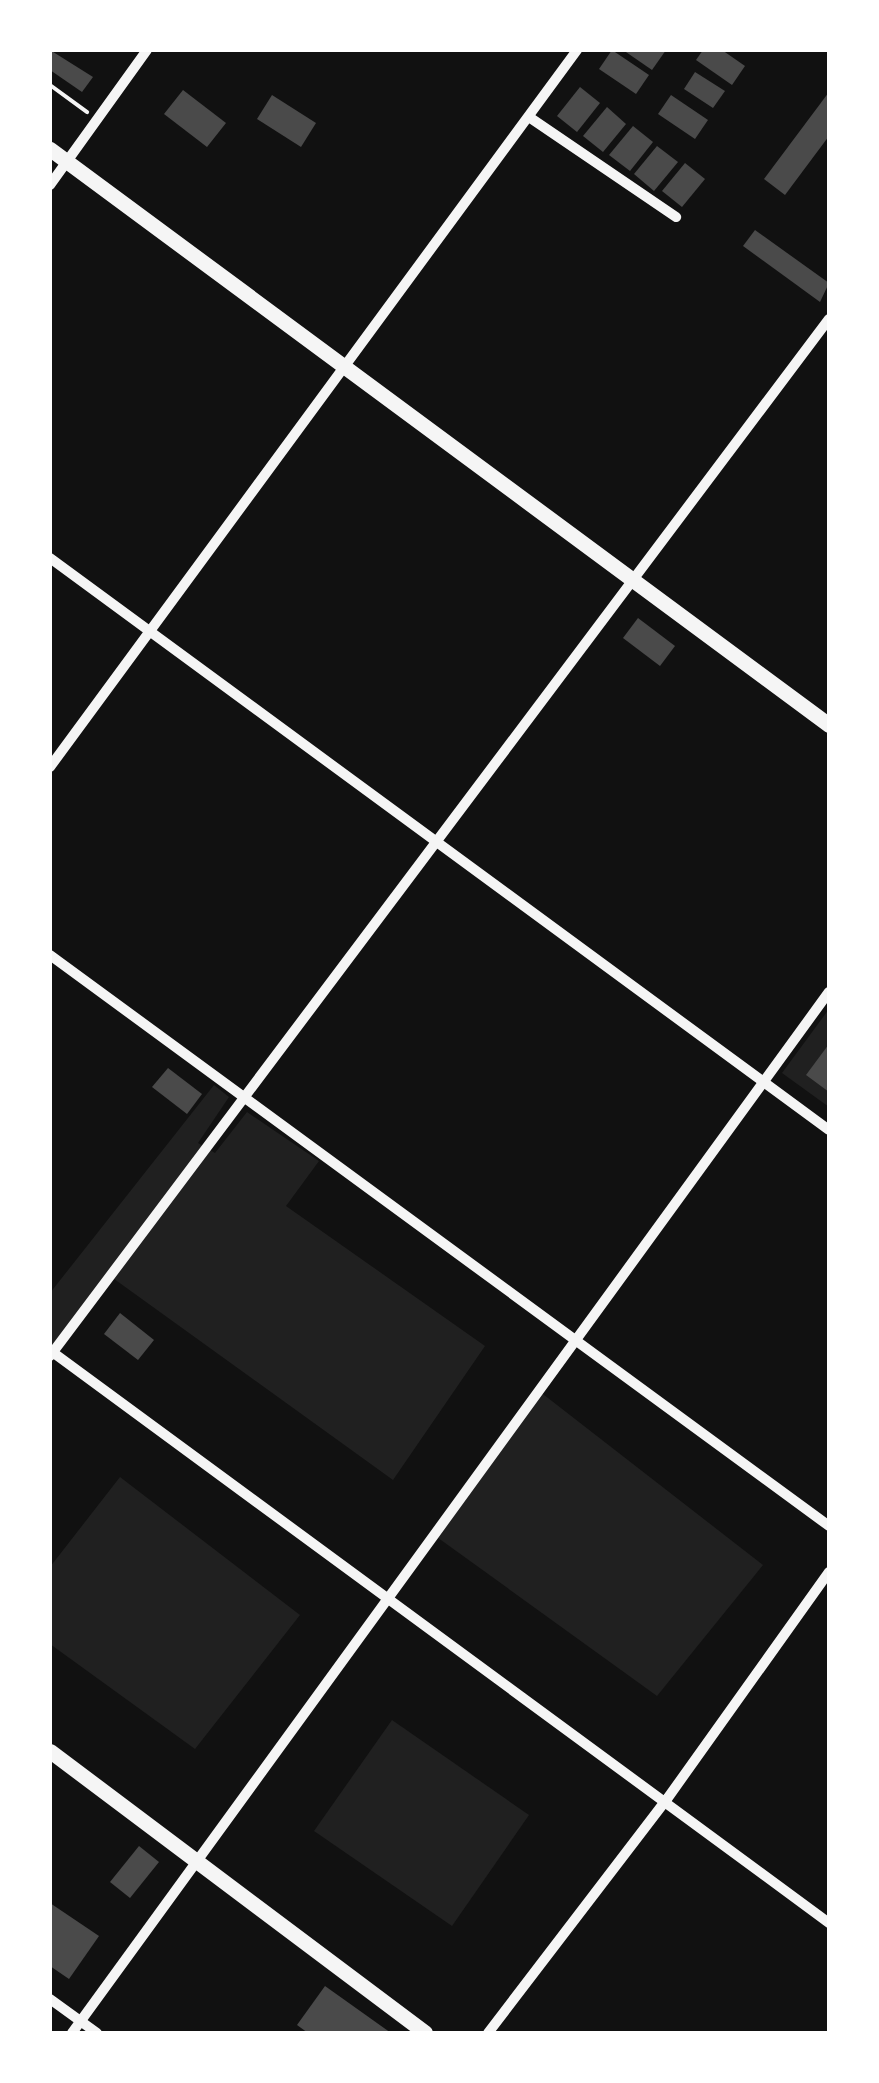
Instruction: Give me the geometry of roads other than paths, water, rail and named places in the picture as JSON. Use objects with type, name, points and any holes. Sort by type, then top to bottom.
[{"type":"street","points":[[50,185],[148,50]]},
{"type":"street","points":[[50,766],[347,370],[577,50]]},
{"type":"street","points":[[528,117],[676,217]]},
{"type":"street","points":[[50,149],[634,577],[829,725]]},
{"type":"street","points":[[829,319],[51,1353],[667,1799],[829,1923]]},
{"type":"street","points":[[50,558],[829,1130]]},
{"type":"street","points":[[50,955],[829,1526]]},
{"type":"street","points":[[72,2033],[829,992]]},
{"type":"street","points":[[488,2033],[667,1799],[829,1572]]},
{"type":"street","points":[[50,1750],[426,2033]]},
{"type":"street","points":[[50,1998],[96,2033]]}]
